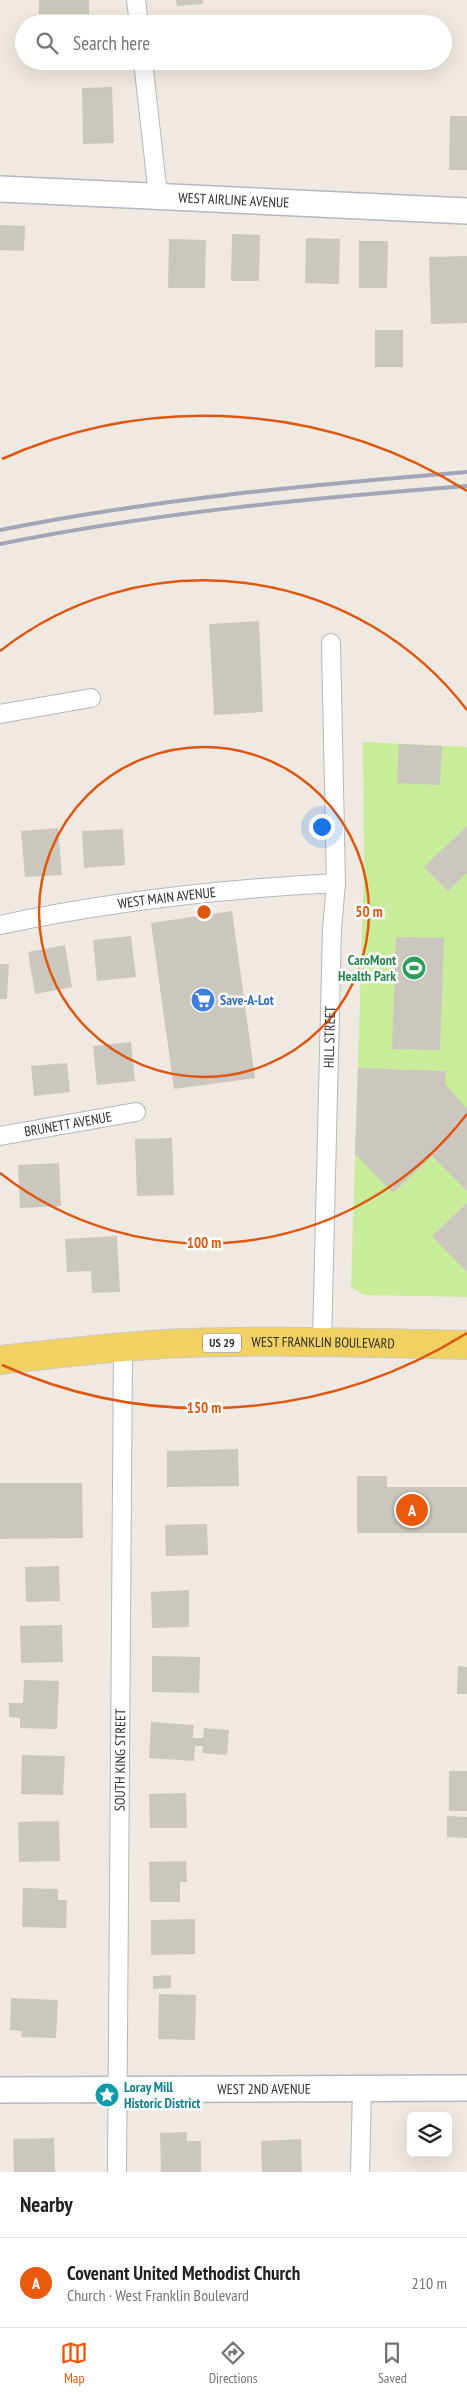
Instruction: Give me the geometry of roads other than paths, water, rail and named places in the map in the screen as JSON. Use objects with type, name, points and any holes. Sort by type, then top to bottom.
[{"type":"main road","name":"WEST FRANKLIN BOULEVARD","points":[[0,1360],[123,1347],[190,1343],[322,1341],[467,1345]]},
{"type":"street","points":[[136,0],[138,15]]},
{"type":"street","points":[[144,70],[158,196]]},
{"type":"street","name":"WEST AIRLINE AVENUE","points":[[0,189],[467,211]]},
{"type":"street","name":"HILL STREET","points":[[322,1341],[331,986],[336,883],[331,643]]},
{"type":"street","points":[[0,714],[91,698]]},
{"type":"street","name":"WEST MAIN AVENUE","points":[[0,925],[66,911],[152,898],[220,890],[336,883]]},
{"type":"street","name":"BRUNETT AVENUE","points":[[0,1136],[136,1112]]},
{"type":"street","name":"SOUTH KING STREET","points":[[116,2172],[123,1347]]},
{"type":"street","name":"WEST 2ND AVENUE","points":[[0,2090],[467,2088]]},
{"type":"street","points":[[360,2172],[362,2089]]},
{"type":"railway","points":[[0,530],[174,501],[349,482],[467,472]]},
{"type":"railway","points":[[0,544],[174,515],[350,496],[467,486]]},
{"type":"place","name":"CaroMont Health Park","points":[[414,968]]},
{"type":"place","name":"Save-A-Lot","points":[[203,1000]]},
{"type":"place","name":"Covenant United Methodist Church","points":[[412,1510]]},
{"type":"place","name":"Loray Mill Historic District","points":[[107,2095]]}]
